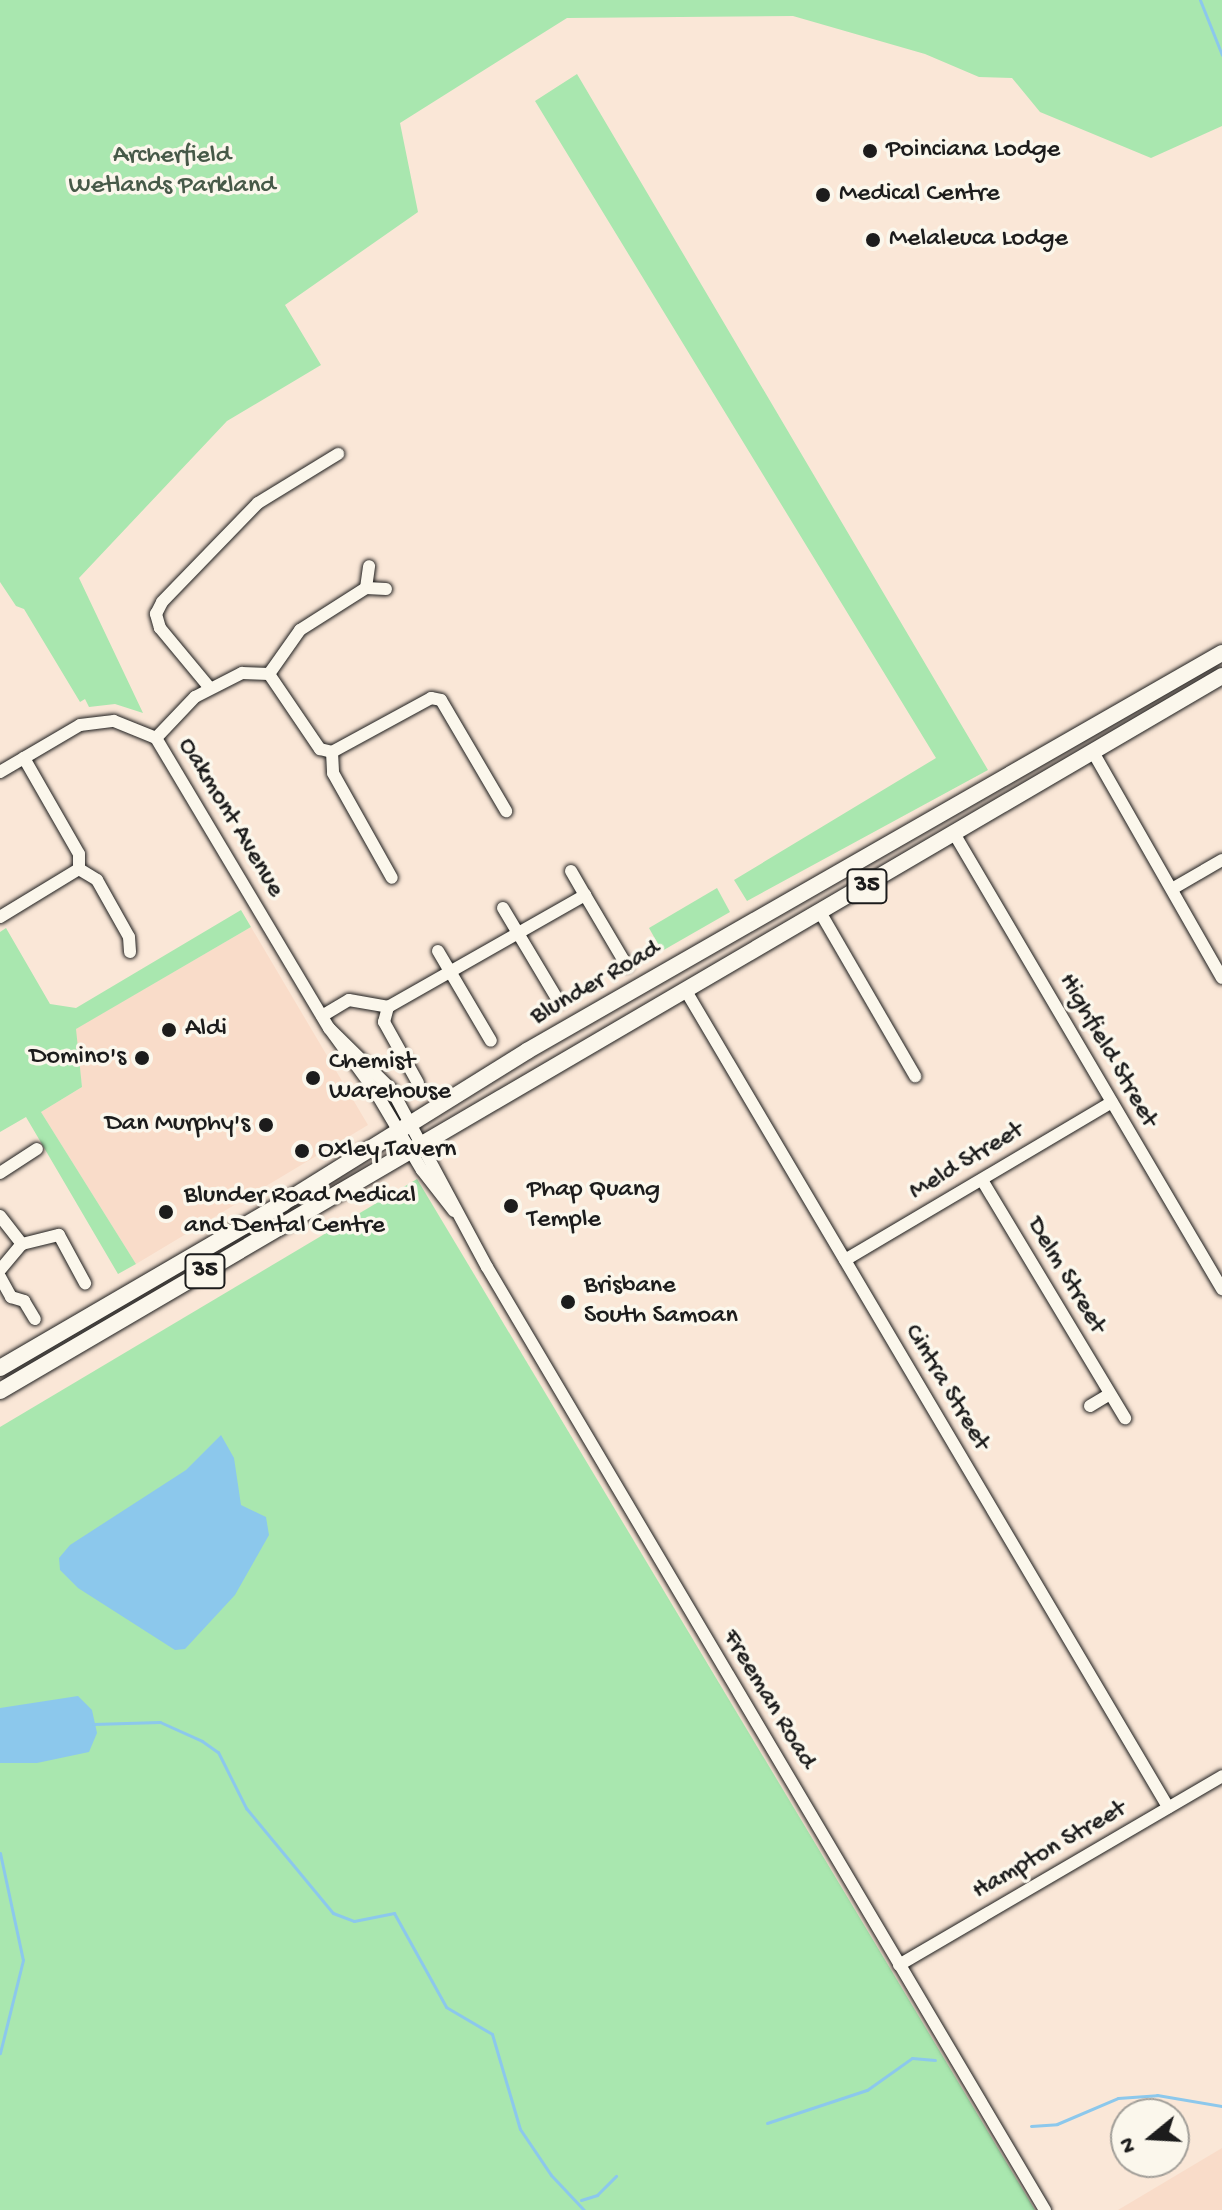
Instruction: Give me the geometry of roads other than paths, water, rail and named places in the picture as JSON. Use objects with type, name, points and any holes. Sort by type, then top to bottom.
[{"type":"main road","name":"Blunder Road","points":[[0,1368],[405,1128],[527,1051],[1222,653]]},
{"type":"main road","name":"Blunder Road","points":[[0,1391],[1222,676]]},
{"type":"street","points":[[209,687],[160,628],[156,614],[162,602],[258,503],[338,454]]},
{"type":"street","points":[[366,588],[369,566]]},
{"type":"street","points":[[269,674],[300,630],[366,588],[386,589]]},
{"type":"street","points":[[156,738],[209,687],[242,673],[269,674]]},
{"type":"street","points":[[269,674],[320,749],[332,752],[422,700],[441,700],[506,811]]},
{"type":"street","name":"Oakmont Avenue","points":[[0,772],[80,725],[114,721],[156,738],[329,1028],[417,1147]]},
{"type":"street","points":[[332,752],[333,773],[392,878]]},
{"type":"street","points":[[1093,752],[1222,978]]},
{"type":"street","points":[[24,758],[79,854],[79,869]]},
{"type":"street","name":"Highfield Street","points":[[955,835],[1222,1289]]},
{"type":"street","points":[[1172,889],[1222,860]]},
{"type":"street","points":[[0,917],[79,869]]},
{"type":"street","points":[[79,869],[97,880],[129,937],[130,952]]},
{"type":"street","points":[[571,871],[627,966]]},
{"type":"street","points":[[322,1016],[349,1000],[388,1007],[585,895]]},
{"type":"street","points":[[503,908],[559,1002]]},
{"type":"street","points":[[820,912],[915,1076]]},
{"type":"street","points":[[438,951],[491,1041]]},
{"type":"street","name":"Cintra Street","points":[[686,991],[1168,1807]]},
{"type":"street","points":[[388,1007],[384,1022],[418,1083]]},
{"type":"street","name":"Meld Street","points":[[845,1260],[1112,1102]]},
{"type":"street","name":"Freeman Road","points":[[417,1147],[1045,2210]]},
{"type":"street","points":[[0,1173],[37,1149]]},
{"type":"street","name":"Delm Street","points":[[982,1180],[1125,1418]]},
{"type":"street","points":[[0,1216],[22,1244]]},
{"type":"street","points":[[0,1270],[22,1244],[59,1235],[85,1283]]},
{"type":"street","points":[[0,1277],[11,1297],[24,1301],[35,1319]]},
{"type":"street","points":[[1090,1406],[1110,1394]]},
{"type":"street","name":"Hampton Street","points":[[899,1965],[1222,1776]]},
{"type":"water","points":[[221,1435],[234,1458],[241,1505],[266,1517],[269,1535],[235,1595],[185,1649],[175,1650],[78,1588],[60,1570],[59,1558],[70,1545],[186,1470]]},
{"type":"water","points":[[78,1696],[92,1710],[97,1733],[89,1752],[37,1763],[0,1763],[0,1708]]},
{"type":"waterway","points":[[1200,0],[1222,55]]},
{"type":"waterway","points":[[93,1724],[160,1722],[202,1741],[218,1752],[246,1808],[333,1913],[354,1921],[394,1913],[446,2007],[492,2034],[520,2129],[551,2175],[584,2210]]},
{"type":"waterway","points":[[0,1853],[23,1960],[0,2053]]},
{"type":"waterway","points":[[767,2123],[867,2090],[912,2058],[935,2060]]},
{"type":"waterway","points":[[1031,2126],[1057,2124],[1118,2098],[1157,2095],[1222,2106]]},
{"type":"waterway","points":[[581,2200],[597,2195],[616,2176]]},
{"type":"place","name":"Poinciana Lodge","points":[[870,151]]},
{"type":"place","name":"Medical Centre","points":[[823,195]]},
{"type":"place","name":"Melaleuca Lodge","points":[[873,240]]},
{"type":"place","name":"Aldi","points":[[169,1030]]},
{"type":"place","name":"Domino's","points":[[142,1058]]},
{"type":"place","name":"Chemist Warehouse","points":[[313,1078]]},
{"type":"place","name":"Dan Murphy's","points":[[266,1125]]},
{"type":"place","name":"Oxley Tavern","points":[[302,1151]]},
{"type":"place","name":"Phap Quang Temple","points":[[511,1206]]},
{"type":"place","name":"Blunder Road Medical and Dental Centre","points":[[166,1212]]},
{"type":"place","name":"Brisbane South Samoan","points":[[568,1302]]},
{"type":"park label","name":"Archerfield Wetlands Parkland","points":[[172,172]]}]
